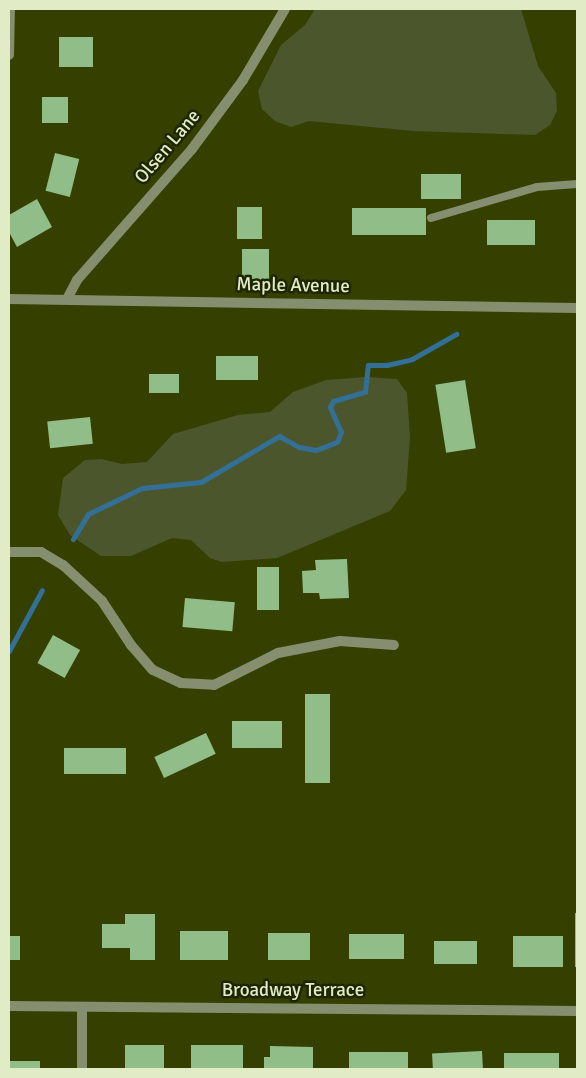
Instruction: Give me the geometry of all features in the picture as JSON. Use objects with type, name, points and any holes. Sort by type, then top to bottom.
[{"type":"street","points":[[9,55],[10,9]]},
{"type":"street","name":"Olsen Lane","points":[[67,299],[77,280],[192,149],[243,80],[285,9]]},
{"type":"street","name":"Maple Avenue","points":[[9,299],[577,308]]},
{"type":"street","points":[[9,552],[41,552],[63,565],[102,601],[131,645],[153,670],[182,683],[214,685],[278,653],[340,642],[394,644]]},
{"type":"street","name":"Broadway Terrace","points":[[9,1006],[577,1011]]},
{"type":"street","points":[[82,1007],[82,1069]]},
{"type":"lane","points":[[431,218],[537,187],[577,184]]},
{"type":"green space","points":[[315,9],[521,9],[538,66],[556,93],[557,111],[550,125],[535,135],[413,131],[309,121],[291,127],[275,121],[262,109],[258,91],[281,45],[305,25]]},
{"type":"green space","points":[[366,377],[397,379],[407,393],[410,437],[406,490],[390,511],[277,558],[222,562],[210,558],[191,540],[172,538],[131,556],[101,556],[70,535],[58,515],[63,478],[85,460],[102,459],[122,464],[147,462],[173,434],[238,415],[270,412],[293,392],[326,380]]},
{"type":"building","points":[[59,37],[93,37],[93,67],[59,67]]},
{"type":"building","points":[[42,97],[68,97],[68,123],[42,123]]},
{"type":"building","points":[[55,153],[79,159],[70,197],[46,191]]},
{"type":"building","points":[[421,174],[461,174],[461,199],[421,199]]},
{"type":"building","points":[[37,199],[52,227],[17,247],[9,232],[9,215]]},
{"type":"building","points":[[237,207],[262,207],[262,239],[237,239]]},
{"type":"building","points":[[352,208],[426,208],[426,235],[352,235]]},
{"type":"building","points":[[487,220],[535,220],[535,245],[487,245]]},
{"type":"building","points":[[242,249],[269,249],[269,280],[242,280]]},
{"type":"building","points":[[216,356],[258,356],[258,380],[216,380]]},
{"type":"building","points":[[149,374],[179,374],[179,393],[149,393]]},
{"type":"building","points":[[465,380],[476,448],[446,453],[435,385]]},
{"type":"building","points":[[90,417],[93,444],[50,448],[47,421]]},
{"type":"building","points":[[347,559],[349,598],[320,599],[319,593],[303,593],[302,571],[316,570],[315,560]]},
{"type":"building","points":[[257,567],[279,567],[279,610],[257,610]]},
{"type":"building","points":[[185,598],[235,602],[232,631],[182,627]]},
{"type":"building","points":[[53,635],[80,650],[65,678],[37,663]]},
{"type":"building","points":[[305,694],[330,694],[330,783],[305,783]]},
{"type":"building","points":[[232,721],[282,721],[282,748],[232,748]]},
{"type":"building","points":[[206,733],[216,754],[164,778],[154,757]]},
{"type":"building","points":[[64,748],[126,748],[126,774],[64,774]]},
{"type":"building","points":[[575,913],[577,913],[577,967],[575,967]]},
{"type":"building","points":[[125,914],[155,914],[155,960],[130,960],[130,948],[102,948],[102,924],[125,924]]},
{"type":"building","points":[[180,931],[228,931],[228,960],[180,960]]},
{"type":"building","points":[[268,933],[310,933],[310,960],[268,960]]},
{"type":"building","points":[[349,934],[404,934],[404,959],[349,959]]},
{"type":"building","points":[[9,936],[20,936],[20,960],[9,960]]},
{"type":"building","points":[[513,936],[563,936],[563,967],[513,967]]},
{"type":"building","points":[[434,941],[477,941],[477,964],[434,964]]},
{"type":"building","points":[[125,1045],[164,1045],[164,1068],[125,1068]]},
{"type":"building","points":[[191,1045],[243,1045],[243,1069],[191,1069]]},
{"type":"building","points":[[270,1046],[313,1047],[313,1069],[264,1069],[264,1057],[270,1057]]},
{"type":"building","points":[[482,1051],[483,1069],[433,1069],[432,1054]]},
{"type":"building","points":[[349,1052],[408,1052],[408,1069],[349,1069]]},
{"type":"building","points":[[504,1053],[559,1053],[559,1069],[504,1069]]},
{"type":"building","points":[[9,1061],[40,1061],[40,1069],[9,1069]]},
{"type":"waterway","points":[[73,539],[88,514],[142,488],[201,482],[279,436],[299,447],[316,450],[337,442],[341,432],[330,407],[333,401],[365,392],[368,365],[387,365],[412,359],[456,334]]},
{"type":"waterway","points":[[9,651],[42,590]]}]
